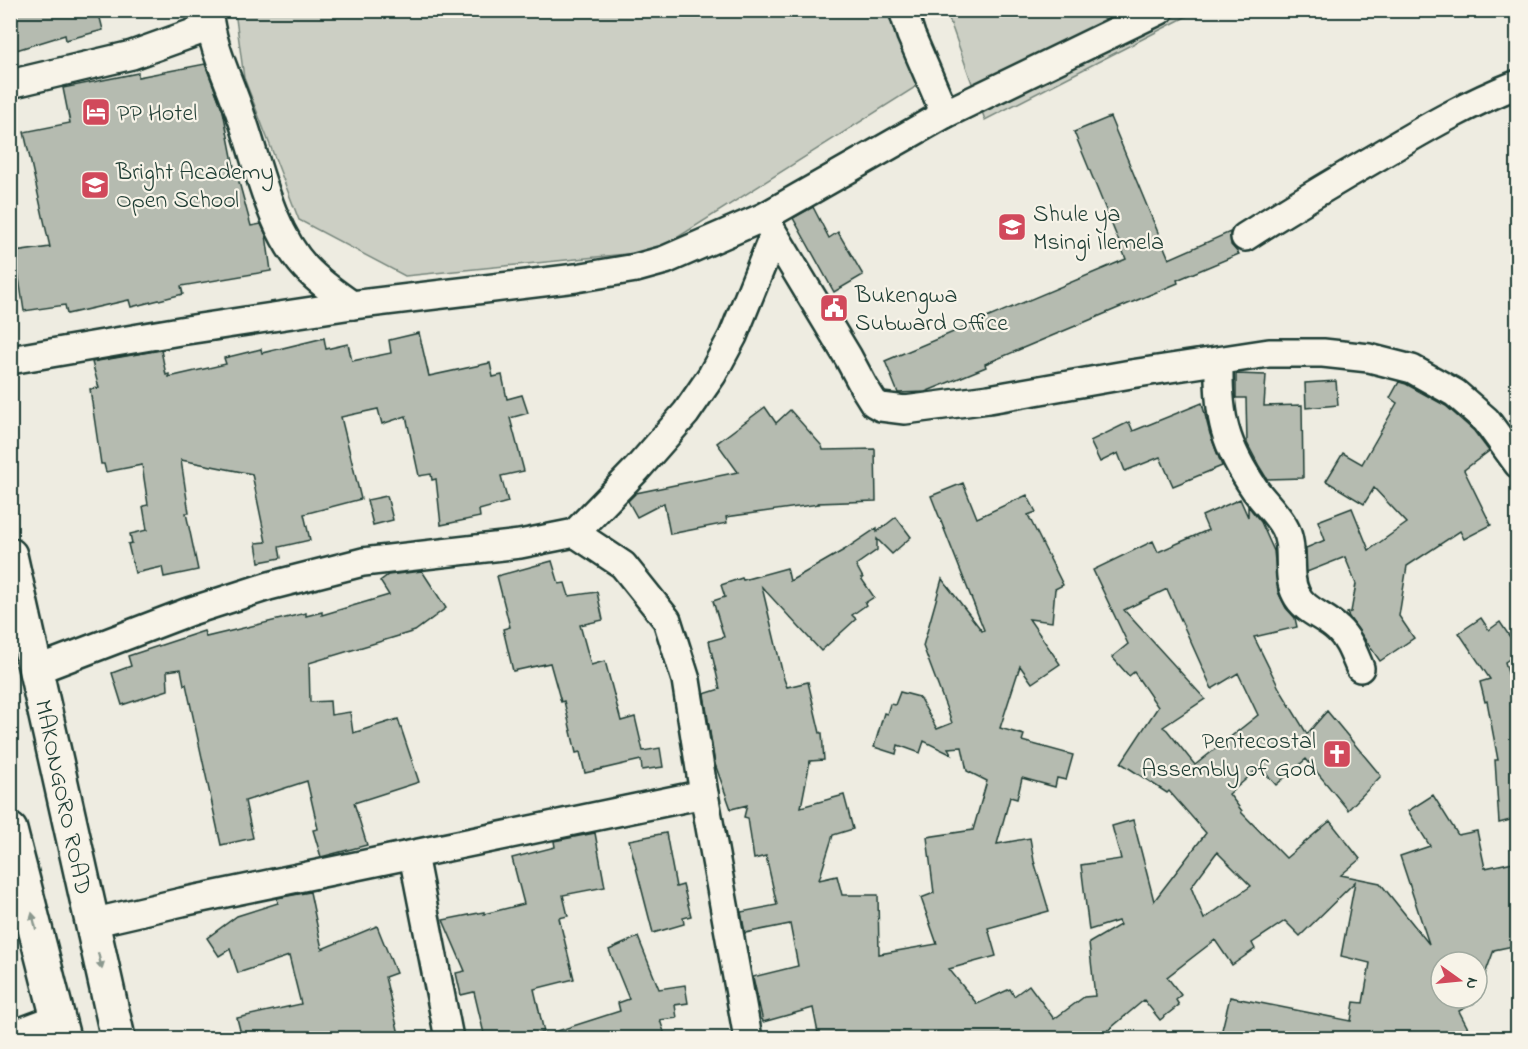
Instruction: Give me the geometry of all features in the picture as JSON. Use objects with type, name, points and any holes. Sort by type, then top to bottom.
[{"type":"main road","name":"MAKONGORO ROAD","points":[[10,555],[118,1038]]},
{"type":"main road","points":[[10,830],[60,1028]]},
{"type":"street","points":[[903,10],[945,114]]},
{"type":"street","points":[[10,360],[180,330],[352,305],[576,278],[636,268],[769,227],[945,114],[1160,10]]},
{"type":"street","points":[[10,84],[132,55],[209,19],[213,42],[242,118],[270,203],[284,235],[304,266],[324,285],[352,305]]},
{"type":"street","points":[[1245,237],[1435,123],[1491,94],[1518,84]]},
{"type":"street","points":[[769,227],[864,387],[874,403],[881,407],[905,410],[989,399],[1269,353],[1323,353],[1369,358],[1412,369],[1455,393],[1486,420],[1518,464]]},
{"type":"street","points":[[36,670],[188,612],[269,586],[363,562],[520,544],[574,533],[637,469],[686,413],[712,375],[733,336],[769,227]]},
{"type":"street","points":[[1219,362],[1218,395],[1221,420],[1230,447],[1242,470],[1285,528],[1290,545],[1295,593],[1302,603],[1338,628],[1348,640],[1360,668]]},
{"type":"street","points":[[574,533],[623,565],[667,620],[686,680],[748,1038]]},
{"type":"street","points":[[92,923],[182,902],[704,794]]},
{"type":"street","points":[[413,855],[449,1038]]},
{"type":"street","points":[[10,1036],[60,1028]]},
{"type":"shaded area","points":[[946,10],[1197,11],[985,120]]},
{"type":"shaded area","points":[[235,11],[892,11],[917,86],[656,251],[405,276],[299,220],[244,78]]},
{"type":"building","points":[[10,10],[98,10],[103,30],[66,40],[65,35],[10,52]]},
{"type":"building","points":[[205,64],[223,111],[235,172],[251,226],[261,224],[266,235],[271,271],[181,286],[183,294],[131,307],[129,300],[67,314],[65,305],[24,311],[15,252],[50,247],[24,132],[70,123],[63,88],[138,73],[138,77]]},
{"type":"building","points":[[1110,117],[1169,259],[1230,232],[1231,245],[1239,254],[1177,280],[1178,283],[985,364],[986,367],[925,392],[898,393],[885,361],[1126,259],[1074,132]]},
{"type":"building","points":[[813,207],[829,238],[838,232],[863,275],[834,292],[793,218]]},
{"type":"building","points":[[419,333],[429,376],[490,363],[493,377],[502,375],[507,399],[522,395],[528,413],[510,418],[524,471],[501,476],[508,502],[479,510],[480,517],[441,525],[436,479],[432,480],[431,474],[419,476],[406,416],[382,424],[378,409],[341,417],[361,499],[304,514],[310,540],[279,547],[281,558],[259,562],[256,543],[266,542],[252,474],[181,460],[189,513],[186,513],[198,570],[164,577],[162,567],[135,573],[128,544],[132,543],[130,534],[147,530],[143,506],[148,505],[142,465],[106,472],[104,464],[101,464],[90,389],[99,388],[92,362],[161,350],[166,375],[169,374],[169,377],[226,364],[224,358],[261,349],[262,353],[324,338],[326,349],[348,344],[352,361],[391,353],[389,340]]},
{"type":"building","points":[[1236,374],[1266,375],[1264,406],[1302,405],[1303,478],[1267,479],[1247,443],[1246,398],[1236,398]]},
{"type":"building","points":[[1336,381],[1338,405],[1306,408],[1305,383]]},
{"type":"building","points":[[1399,382],[1446,406],[1474,431],[1489,451],[1464,470],[1491,525],[1464,539],[1460,531],[1407,566],[1399,616],[1414,638],[1380,661],[1347,613],[1351,612],[1356,584],[1345,557],[1307,572],[1306,548],[1325,540],[1318,521],[1352,508],[1369,550],[1407,523],[1374,488],[1364,504],[1326,481],[1343,453],[1362,464],[1397,403],[1390,398]]},
{"type":"building","points":[[1202,403],[1222,466],[1173,486],[1160,457],[1125,471],[1118,453],[1100,462],[1090,441],[1129,422],[1133,431]]},
{"type":"building","points":[[765,407],[776,423],[790,410],[823,450],[875,449],[876,501],[818,503],[726,517],[727,523],[670,534],[664,503],[637,517],[628,501],[636,493],[738,472],[717,443]]},
{"type":"building","points":[[963,483],[977,518],[1027,495],[1036,512],[1028,515],[1063,585],[1055,589],[1052,622],[1029,619],[1060,664],[1032,683],[1020,666],[1000,728],[1024,735],[1022,741],[1073,755],[1066,780],[1057,778],[1055,787],[1022,778],[1017,799],[1010,797],[997,844],[1030,838],[1034,861],[1049,911],[988,928],[996,956],[949,969],[977,1004],[1010,989],[1014,996],[1029,985],[1054,1019],[1084,997],[1095,996],[1089,943],[1120,925],[1118,921],[1089,930],[1081,865],[1121,859],[1112,826],[1133,820],[1154,901],[1206,833],[1169,791],[1167,793],[1121,763],[1158,707],[1134,672],[1129,676],[1112,657],[1128,644],[1093,570],[1153,541],[1158,552],[1208,530],[1202,516],[1240,499],[1248,517],[1248,506],[1261,522],[1274,551],[1278,592],[1286,608],[1295,618],[1297,627],[1254,637],[1279,688],[1307,734],[1327,711],[1381,776],[1348,810],[1306,759],[1276,785],[1260,767],[1229,794],[1241,812],[1286,858],[1330,821],[1360,859],[1341,875],[1380,883],[1429,944],[1400,856],[1430,846],[1408,811],[1433,795],[1458,835],[1477,831],[1485,868],[1518,861],[1518,945],[1494,950],[1489,964],[1489,950],[1429,950],[1429,1010],[1461,1010],[1459,1011],[1473,1038],[1220,1038],[1230,997],[1351,1021],[1354,1002],[1363,1003],[1370,963],[1341,956],[1355,882],[1300,936],[1285,921],[1252,943],[1255,949],[1232,965],[1215,940],[1167,977],[1181,995],[1176,1000],[1179,1005],[1160,1020],[1144,1000],[1099,1038],[819,1038],[813,1008],[763,1022],[753,977],[798,966],[790,924],[745,933],[741,912],[777,905],[766,856],[754,859],[748,818],[744,817],[747,805],[731,809],[715,764],[704,694],[720,689],[709,641],[724,637],[713,601],[725,597],[721,585],[787,568],[790,581],[877,528],[877,532],[896,517],[911,537],[892,554],[877,539],[877,550],[856,565],[863,578],[861,578],[874,597],[852,615],[856,619],[821,651],[762,587],[787,687],[808,682],[820,733],[822,733],[824,760],[810,761],[801,807],[844,795],[853,829],[833,835],[819,880],[837,876],[842,895],[878,895],[879,954],[937,944],[921,898],[934,893],[927,837],[973,830],[987,781],[967,771],[962,747],[948,748],[952,755],[924,741],[920,753],[898,745],[896,754],[874,747],[884,713],[887,714],[890,704],[895,705],[900,692],[919,697],[937,729],[952,723],[923,646],[942,579],[982,631],[984,630],[931,496]],"holes":[[[1167,589],[1212,689],[1238,673],[1258,715],[1195,765],[1163,727],[1205,699],[1124,610]],[[1217,852],[1251,886],[1204,919],[1191,887]]]},
{"type":"building","points":[[387,496],[393,520],[373,525],[367,500]]},
{"type":"building","points":[[552,561],[559,584],[565,583],[569,596],[597,592],[603,620],[580,625],[591,665],[605,661],[621,721],[635,717],[643,751],[660,748],[663,767],[642,770],[641,760],[585,773],[580,752],[576,753],[564,701],[561,702],[550,663],[513,671],[503,629],[510,627],[497,576]]},
{"type":"building","points":[[422,571],[446,608],[415,631],[309,663],[310,702],[330,701],[331,715],[350,712],[353,733],[398,719],[419,782],[354,803],[367,845],[321,857],[313,830],[318,829],[307,781],[245,801],[253,838],[221,845],[181,669],[167,671],[168,690],[122,705],[112,673],[131,666],[128,656],[204,631],[206,637],[306,613],[306,616],[322,612],[322,615],[389,595],[380,581],[388,575]]},
{"type":"building","points":[[1481,618],[1489,630],[1500,622],[1518,649],[1518,653],[1505,662],[1518,709],[1518,818],[1499,823],[1495,760],[1498,760],[1487,701],[1485,702],[1480,682],[1490,679],[1459,633]]},
{"type":"building","points":[[595,833],[605,887],[563,895],[568,916],[559,918],[574,979],[534,989],[544,1032],[521,1038],[485,1038],[474,992],[461,995],[456,973],[465,971],[443,920],[484,912],[484,914],[524,904],[512,858],[555,847],[554,841]]},
{"type":"building","points":[[666,833],[676,887],[683,885],[691,916],[683,918],[684,924],[653,933],[629,840]]},
{"type":"building","points":[[310,892],[322,949],[377,926],[396,973],[385,977],[400,1038],[242,1038],[237,1018],[301,1004],[289,956],[238,973],[230,949],[219,956],[207,938],[237,916],[278,903],[277,898]]},
{"type":"building","points":[[638,937],[659,989],[685,985],[688,1003],[675,1005],[677,1018],[660,1020],[666,1038],[548,1038],[548,1034],[620,1011],[618,1003],[629,999],[609,950]]},
{"type":"place","name":"PP Hotel","points":[[96,112]]},
{"type":"place","name":"Bright Academy Open School","points":[[95,185]]},
{"type":"place","name":"Shule ya Msingi Ilemela","points":[[1012,227]]},
{"type":"place","name":"Bukengwa Subward Office","points":[[834,308]]},
{"type":"place","name":"Pentecostal Assembly of God","points":[[1337,754]]}]
